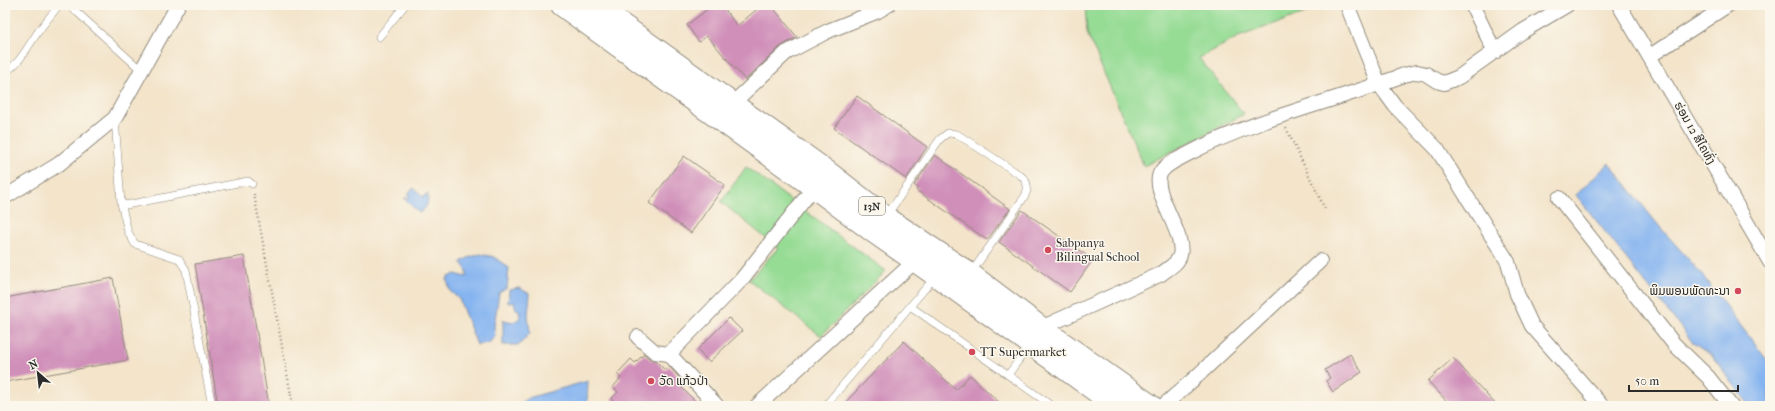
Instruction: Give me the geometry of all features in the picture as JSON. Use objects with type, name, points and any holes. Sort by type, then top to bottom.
[{"type":"highway","name":"13N","points":[[562,5],[874,232],[937,276],[1153,406]]},
{"type":"highway","name":"13N","points":[[594,5],[885,216],[971,274],[1035,336],[1117,406]]},
{"type":"street","points":[[5,197],[58,164],[114,118],[178,5]]},
{"type":"street","points":[[732,104],[786,53],[828,31],[888,5]]},
{"type":"street","points":[[1347,5],[1379,84],[1395,106],[1437,149],[1508,262],[1517,294],[1532,326],[1602,406]]},
{"type":"street","points":[[1472,5],[1495,52]]},
{"type":"street","points":[[1035,336],[1161,274],[1173,265],[1180,255],[1179,239],[1158,185],[1160,173],[1167,165],[1217,139],[1379,84],[1404,74],[1417,72],[1426,74],[1437,81],[1444,83],[1460,77],[1523,31],[1567,5]]},
{"type":"street","name":"ຮ່ອມ 12 ສີໄຄທົ່ງ","points":[[1620,5],[1770,262]]},
{"type":"street","points":[[1650,56],[1728,5]]},
{"type":"street","points":[[669,354],[742,279],[814,187]]},
{"type":"street","points":[[1559,198],[1674,344],[1708,377],[1732,406]]},
{"type":"street","points":[[757,406],[915,261]]},
{"type":"street","points":[[1153,406],[1195,378],[1320,261]]},
{"type":"street","points":[[638,337],[655,352],[669,354],[717,406]]},
{"type":"lane","points":[[5,72],[12,67],[26,52],[33,38],[59,5]]},
{"type":"lane","points":[[69,5],[141,70]]},
{"type":"lane","points":[[379,37],[405,5]]},
{"type":"lane","points":[[114,118],[121,203],[128,232],[135,244],[179,259],[186,270],[212,406]]},
{"type":"lane","points":[[885,216],[940,139],[948,133],[957,134],[1020,175],[1025,179],[1028,187],[1025,196],[971,274]]},
{"type":"lane","points":[[121,203],[126,205],[248,181],[252,184]]},
{"type":"lane","points":[[825,406],[937,276]]},
{"type":"lane","points":[[910,306],[1052,406]]},
{"type":"lane","points":[[1008,375],[1035,336]]},
{"type":"path","points":[[1281,117],[1325,209]]},
{"type":"path","points":[[252,184],[293,406]]},
{"type":"green space","points":[[1085,5],[1327,5],[1238,37],[1199,58],[1244,114],[1144,166],[1087,33]]},
{"type":"green space","points":[[746,167],[886,271],[821,336],[749,280],[778,248],[721,202]]},
{"type":"water","points":[[1609,163],[1659,226],[1698,270],[1770,364],[1770,406],[1750,406],[1712,356],[1693,343],[1576,195]]},
{"type":"water","points":[[414,188],[423,197],[428,193],[427,205],[419,213],[404,198],[409,198],[409,192]]},
{"type":"water","points":[[480,254],[494,257],[509,268],[507,288],[499,293],[494,326],[495,337],[488,343],[477,345],[459,299],[450,291],[447,278],[455,274],[467,277],[467,271],[461,262]]},
{"type":"water","points":[[519,288],[530,294],[528,315],[530,333],[519,345],[503,345],[503,320],[514,322],[520,318],[519,310],[516,309],[514,302],[508,303],[509,290]]},
{"type":"water","points":[[588,381],[587,406],[517,406],[528,398]]},
{"type":"building","points":[[713,5],[722,5],[737,26],[762,5],[771,5],[797,37],[780,47],[745,80],[707,36],[699,42],[687,25]]},
{"type":"building","points":[[857,96],[927,147],[906,179],[834,128]]},
{"type":"building","points":[[935,155],[1010,209],[987,240],[916,190],[918,188],[914,185]]},
{"type":"building","points":[[684,156],[725,185],[691,233],[649,203]]},
{"type":"building","points":[[1022,210],[1093,260],[1070,292],[999,242]]},
{"type":"building","points":[[244,256],[269,406],[218,406],[195,264]]},
{"type":"building","points":[[113,278],[128,360],[5,382],[5,298]]},
{"type":"building","points":[[729,318],[742,331],[709,362],[697,350]]},
{"type":"building","points":[[904,341],[956,390],[970,375],[1003,406],[842,406]]},
{"type":"building","name":"ວັດ ແກ້ວປ່າ","points":[[644,354],[650,359],[656,361],[665,370],[669,366],[685,384],[682,388],[700,406],[617,406],[611,399],[618,392],[613,387],[621,378],[617,374],[631,359],[635,363]]},
{"type":"building","points":[[1350,354],[1362,372],[1333,392],[1326,381],[1330,378],[1325,370]]},
{"type":"building","points":[[1453,358],[1497,406],[1451,406],[1428,381]]},
{"type":"place","name":"Sabpanya Bilingual School","points":[[1048,250]]},
{"type":"place","name":"ພິມພອນພັດທະນາ","points":[[1738,291]]},
{"type":"place","name":"TT Supermarket","points":[[972,352]]},
{"type":"place","name":"ວັດ ແກ້ວປ່າ","points":[[651,381]]}]
